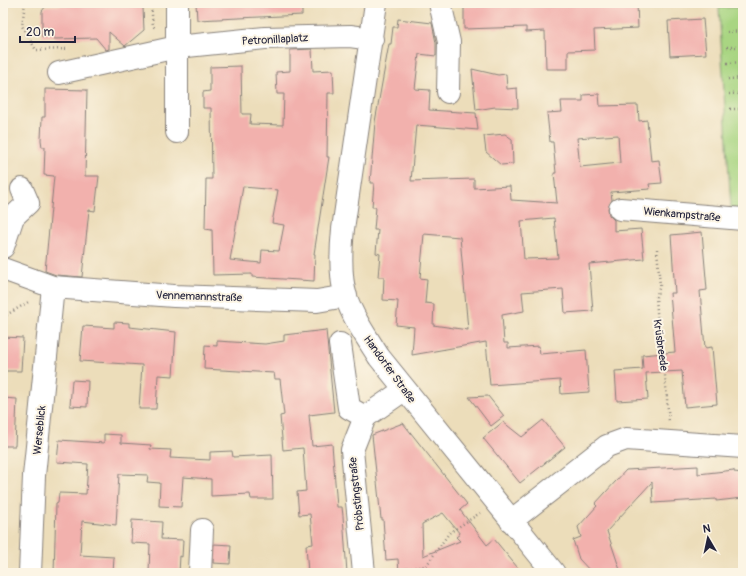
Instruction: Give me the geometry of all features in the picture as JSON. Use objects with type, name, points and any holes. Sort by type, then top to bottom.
[{"type":"street","points":[[177,3],[177,132]]},
{"type":"street","name":"Handorfer Straße","points":[[376,3],[372,39],[346,199],[341,255],[346,296],[358,324],[379,357],[404,390],[554,573]]},
{"type":"street","points":[[440,3],[449,42],[448,92]]},
{"type":"street","name":"Petronillaplatz","points":[[59,73],[177,47],[266,38],[350,36],[372,39]]},
{"type":"street","points":[[3,247],[13,217],[28,203],[22,190]]},
{"type":"street","name":"Wienkampstraße","points":[[620,209],[743,219]]},
{"type":"street","name":"Vennemannstraße","points":[[3,269],[53,287],[166,295],[309,301],[346,296]]},
{"type":"street","name":"Werseblick","points":[[30,573],[34,476],[53,287]]},
{"type":"street","points":[[340,344],[349,408],[365,417],[404,390]]},
{"type":"street","name":"Pröbstingstraße","points":[[364,573],[352,450],[365,417]]},
{"type":"street","points":[[511,521],[607,446],[626,439],[743,447]]},
{"type":"street","points":[[200,573],[202,530]]},
{"type":"path","points":[[25,3],[22,26],[36,50],[75,49]]},
{"type":"path","points":[[727,32],[743,31]]},
{"type":"path","points":[[727,48],[743,47]]},
{"type":"path","points":[[727,63],[743,62]]},
{"type":"path","points":[[728,79],[743,78]]},
{"type":"path","points":[[729,94],[743,93]]},
{"type":"path","points":[[730,109],[743,109]]},
{"type":"path","name":"Krüsbreede","points":[[657,248],[660,286],[656,298],[659,340],[663,352],[671,442]]},
{"type":"path","points":[[3,317],[53,287]]},
{"type":"path","points":[[379,573],[426,566],[449,533],[496,503]]},
{"type":"green space","points":[[743,7],[743,211],[731,210],[719,8]]},
{"type":"building","points":[[137,3],[143,8],[144,30],[125,46],[109,32],[109,49],[106,50],[96,38],[54,39],[54,36],[42,37],[42,11],[46,6]]},
{"type":"building","points":[[196,3],[302,3],[302,15],[197,20]]},
{"type":"building","points":[[637,3],[638,28],[594,30],[595,50],[568,51],[568,69],[546,69],[545,31],[526,32],[526,27],[464,29],[464,6]]},
{"type":"building","points":[[398,19],[432,23],[436,43],[436,56],[419,54],[415,89],[430,90],[429,110],[476,113],[478,130],[416,125],[411,181],[474,179],[474,188],[510,186],[511,200],[557,203],[553,142],[550,142],[547,113],[562,112],[561,101],[583,101],[583,95],[599,94],[600,106],[638,105],[639,121],[647,120],[651,161],[659,160],[662,183],[649,184],[650,189],[611,192],[612,200],[608,208],[609,215],[614,220],[614,231],[641,229],[644,259],[589,264],[593,311],[565,313],[563,289],[522,292],[524,311],[502,315],[504,343],[508,343],[508,348],[539,346],[540,354],[586,350],[589,392],[561,394],[560,380],[490,385],[486,342],[412,355],[414,327],[396,325],[398,301],[383,300],[384,277],[378,277],[380,254],[376,253],[378,230],[374,230],[376,207],[372,207],[374,183],[370,183],[375,122],[389,44],[391,44],[393,27],[397,27]],"holes":[[[618,135],[620,163],[580,167],[577,138]],[[554,218],[558,258],[524,259],[521,221]],[[424,234],[460,237],[468,330],[433,325],[434,304],[425,303],[427,279],[420,278]]]},
{"type":"building","points":[[703,19],[706,54],[670,56],[668,21]]},
{"type":"building","points":[[312,49],[313,71],[333,70],[334,93],[328,93],[327,157],[329,157],[314,254],[314,281],[252,277],[252,274],[213,275],[212,230],[205,229],[206,179],[212,179],[211,108],[203,108],[203,92],[210,91],[210,67],[241,66],[242,114],[251,114],[250,124],[283,125],[284,94],[277,94],[276,72],[290,71],[290,50]],"holes":[[[243,187],[278,190],[272,223],[284,225],[279,251],[262,250],[261,263],[230,260]]]},
{"type":"building","points":[[472,69],[498,75],[506,74],[507,89],[517,88],[518,108],[495,107],[476,110]]},
{"type":"building","points":[[45,89],[87,90],[85,176],[99,176],[95,211],[89,210],[82,277],[56,275],[45,271],[54,176],[44,175],[45,147],[42,147],[41,140],[42,117],[45,117]]},
{"type":"building","points":[[505,134],[512,139],[513,164],[501,165],[486,152],[484,136]]},
{"type":"building","points":[[702,232],[707,290],[700,291],[705,348],[712,347],[717,404],[685,407],[682,371],[646,373],[648,399],[617,401],[615,371],[643,369],[642,355],[675,352],[670,293],[675,293],[671,235]]},
{"type":"building","points":[[114,322],[129,323],[129,327],[176,332],[173,376],[158,375],[156,409],[139,409],[142,365],[80,361],[83,326],[114,328]]},
{"type":"building","points":[[326,330],[334,412],[309,415],[312,446],[332,444],[337,507],[342,507],[347,573],[308,573],[306,545],[313,544],[310,514],[299,515],[297,492],[306,491],[303,448],[283,450],[280,416],[284,415],[280,379],[275,379],[274,373],[204,369],[205,345],[217,346],[217,341],[265,344],[284,341],[284,335]]},
{"type":"building","points":[[3,337],[23,338],[21,371],[3,371]]},
{"type":"building","points":[[72,380],[88,381],[87,407],[70,406]]},
{"type":"building","points":[[488,396],[504,416],[491,426],[469,397]]},
{"type":"building","points":[[3,398],[17,399],[15,446],[3,446]]},
{"type":"building","points":[[543,420],[565,447],[520,483],[483,438],[503,422],[522,437]]},
{"type":"building","points":[[403,423],[467,504],[460,510],[487,545],[494,539],[522,573],[399,573],[398,559],[386,560],[383,519],[381,519],[372,435]],"holes":[[[443,513],[460,534],[456,537],[460,541],[423,556],[422,524]]]},
{"type":"building","points":[[104,434],[121,435],[121,443],[151,445],[150,449],[171,450],[170,458],[210,460],[210,452],[232,451],[233,457],[272,455],[273,499],[251,499],[250,494],[211,496],[211,479],[183,477],[181,507],[159,506],[160,483],[147,482],[148,475],[119,474],[116,525],[82,521],[80,555],[114,557],[113,573],[54,573],[56,504],[58,503],[59,493],[86,494],[88,464],[57,462],[59,440],[104,443]]},
{"type":"building","points":[[698,466],[698,474],[734,470],[734,472],[743,473],[743,498],[716,501],[716,499],[653,503],[652,482],[607,531],[621,573],[592,573],[579,559],[573,540],[581,537],[578,527],[597,506],[595,504],[626,470]]},
{"type":"building","points":[[132,520],[162,522],[161,539],[183,540],[179,573],[149,573],[150,544],[131,543]]},
{"type":"building","points":[[214,544],[231,545],[230,564],[213,563]]}]
